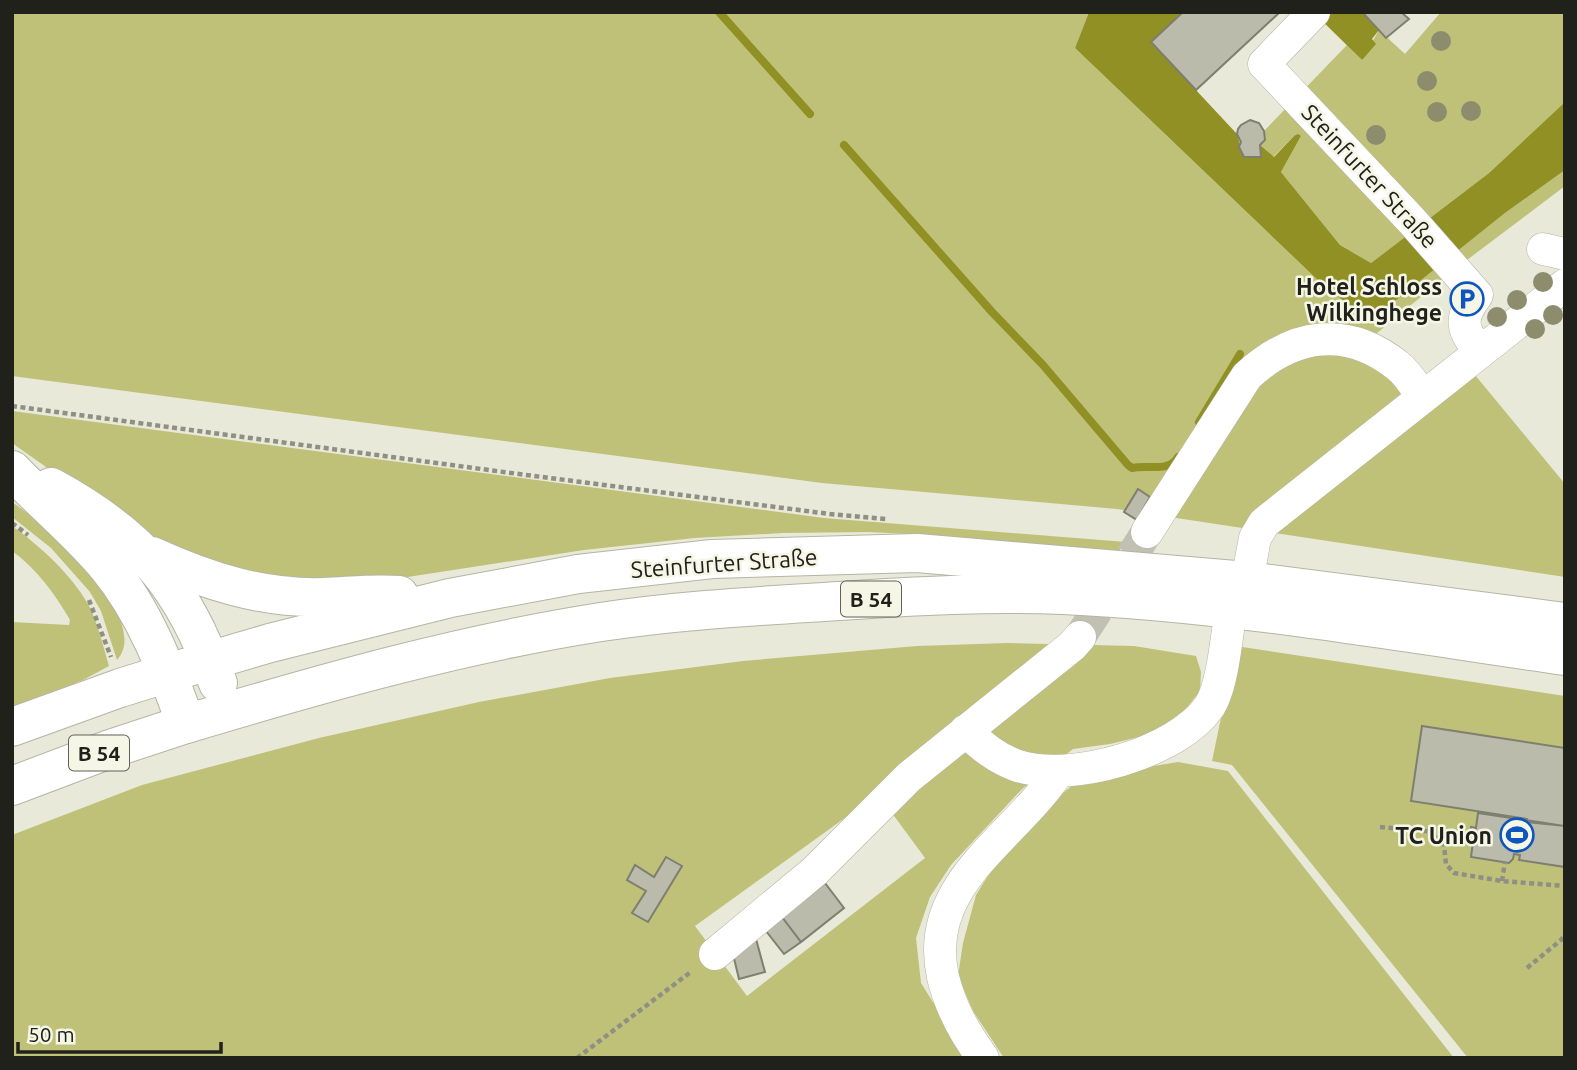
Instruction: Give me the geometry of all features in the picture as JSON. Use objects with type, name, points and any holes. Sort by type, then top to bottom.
[{"type":"main road","points":[[12,469],[68,496],[103,520],[152,561],[180,598],[202,639],[228,711]]},
{"type":"main road","points":[[12,469],[107,566],[141,616],[168,673],[186,724]]},
{"type":"main road","points":[[142,552],[198,577],[269,594],[324,597],[371,593],[450,598]]},
{"type":"main road","name":"Steinfurter Straße","points":[[168,673],[282,639],[450,598],[578,574],[712,559],[917,553],[1239,594],[1565,622]]},
{"type":"main road","name":"Steinfurter Straße","points":[[186,724],[306,688],[468,648],[556,630],[669,613],[963,594],[1239,594],[1565,656]]},
{"type":"main road","name":"B 54","points":[[12,727],[168,673]]},
{"type":"main road","name":"B 54","points":[[12,786],[186,724]]},
{"type":"lane","name":"Steinfurter Straße","points":[[1311,15],[1264,64],[1412,221],[1477,295],[1468,307],[1464,321],[1465,334],[1480,351]]},
{"type":"lane","points":[[965,731],[986,750],[1000,758],[1021,767],[1058,772],[1091,768],[1174,740],[1210,706],[1220,677],[1255,538],[1264,523],[1565,285]]},
{"type":"lane","points":[[1147,532],[1247,376],[1279,351],[1317,338],[1338,338],[1377,352],[1400,368],[1422,396]]},
{"type":"lane","points":[[715,954],[815,871],[909,777],[1080,637]]},
{"type":"lane","points":[[984,1058],[957,1016],[947,991],[941,967],[939,940],[946,910],[965,879],[1046,791],[1058,772]]},
{"type":"path","points":[[12,406],[782,508],[892,519]]},
{"type":"path","points":[[12,523],[37,542]]},
{"type":"path","points":[[88,597],[110,650],[120,688]]},
{"type":"path","points":[[1380,827],[1436,832],[1444,845],[1446,864],[1454,873],[1502,881],[1565,886]]},
{"type":"path","points":[[1502,881],[1505,862]]},
{"type":"path","points":[[1527,968],[1565,934]]},
{"type":"path","points":[[577,1058],[715,954]]},
{"type":"green space","points":[[12,12],[1089,12],[1075,48],[1325,287],[1363,315],[1385,309],[1505,213],[1565,170],[1565,186],[1451,272],[1365,343],[1411,390],[1475,375],[1565,484],[1565,577],[1117,509],[822,483],[12,376]]},
{"type":"green space","points":[[1441,12],[1565,12],[1565,102],[1489,173],[1371,263],[1340,245],[1281,172],[1301,136],[1294,136],[1273,157],[1260,145],[1265,140],[1264,131],[1347,45],[1362,60],[1379,30],[1405,54]]},
{"type":"green space","points":[[12,411],[824,518],[1126,542],[1117,553],[931,535],[868,532],[783,533],[695,538],[584,550],[349,586],[227,573],[134,529],[12,443]]},
{"type":"green space","points":[[12,502],[69,550],[108,598],[121,621],[124,642],[117,660],[101,611],[90,592],[51,548],[12,517]]},
{"type":"green space","points":[[12,526],[54,561],[81,593],[95,619],[109,666],[83,680],[12,708],[12,622],[69,625],[70,620],[45,582],[12,551]]},
{"type":"green space","points":[[1008,643],[1134,646],[1196,656],[1201,672],[1200,691],[1185,710],[1151,734],[1073,749],[1022,789],[951,865],[930,897],[916,938],[921,983],[968,1058],[12,1058],[12,835],[142,785],[319,738],[479,702],[610,678],[743,661],[917,646]],"holes":[[[878,794],[925,858],[747,996],[695,926]]]},
{"type":"green space","points":[[1236,646],[1565,696],[1565,1058],[1468,1058],[1232,765],[1212,761]]},
{"type":"green space","points":[[1178,762],[1228,771],[1454,1058],[1004,1058],[973,1011],[958,976],[963,943],[976,895],[1014,834],[1081,778]]},
{"type":"shaded area","points":[[1089,12],[1183,12],[1151,42],[1237,134],[1244,157],[1261,157],[1260,145],[1274,157],[1294,136],[1301,136],[1281,172],[1340,245],[1371,263],[1489,173],[1565,102],[1565,170],[1505,213],[1385,309],[1363,315],[1325,287],[1075,48]]},
{"type":"shaded area","points":[[1313,12],[1363,12],[1379,30],[1372,39],[1376,44],[1362,60]]},
{"type":"building","points":[[1183,12],[1280,12],[1196,90],[1151,42]]},
{"type":"building","points":[[1401,12],[1409,19],[1386,38],[1363,13]]},
{"type":"building","points":[[1250,120],[1259,123],[1264,131],[1265,140],[1260,145],[1261,157],[1244,157],[1239,147],[1241,142],[1238,129]]},
{"type":"building","points":[[1138,489],[1150,497],[1137,520],[1124,512]]},
{"type":"building","points":[[1422,726],[1565,748],[1565,826],[1527,822],[1527,819],[1411,801]]},
{"type":"building","name":"TC Union","points":[[1478,813],[1565,826],[1565,867],[1519,860],[1520,855],[1514,854],[1509,863],[1471,857],[1471,827],[1476,828]]},
{"type":"building","points":[[666,857],[682,866],[648,922],[632,913],[646,891],[627,880],[635,865],[654,877]]},
{"type":"building","points":[[825,883],[844,908],[801,942],[782,917]]},
{"type":"building","points":[[779,913],[801,942],[784,954],[762,926]]},
{"type":"building","points":[[756,939],[765,972],[739,979],[731,946]]},
{"type":"waterway","points":[[719,12],[810,114]]},
{"type":"waterway","points":[[844,145],[992,312],[1043,365],[1128,465],[1132,468],[1163,466],[1169,465],[1178,457]]},
{"type":"waterway","points":[[1319,291],[1325,287]]},
{"type":"waterway","points":[[1199,422],[1240,354]]},
{"type":"tunnel","points":[[1080,637],[1147,532]]},
{"type":"place","name":"Hotel Schloss Wilkinghege","points":[[1467,299]]},
{"type":"place","name":"TC Union","points":[[1517,835]]}]
